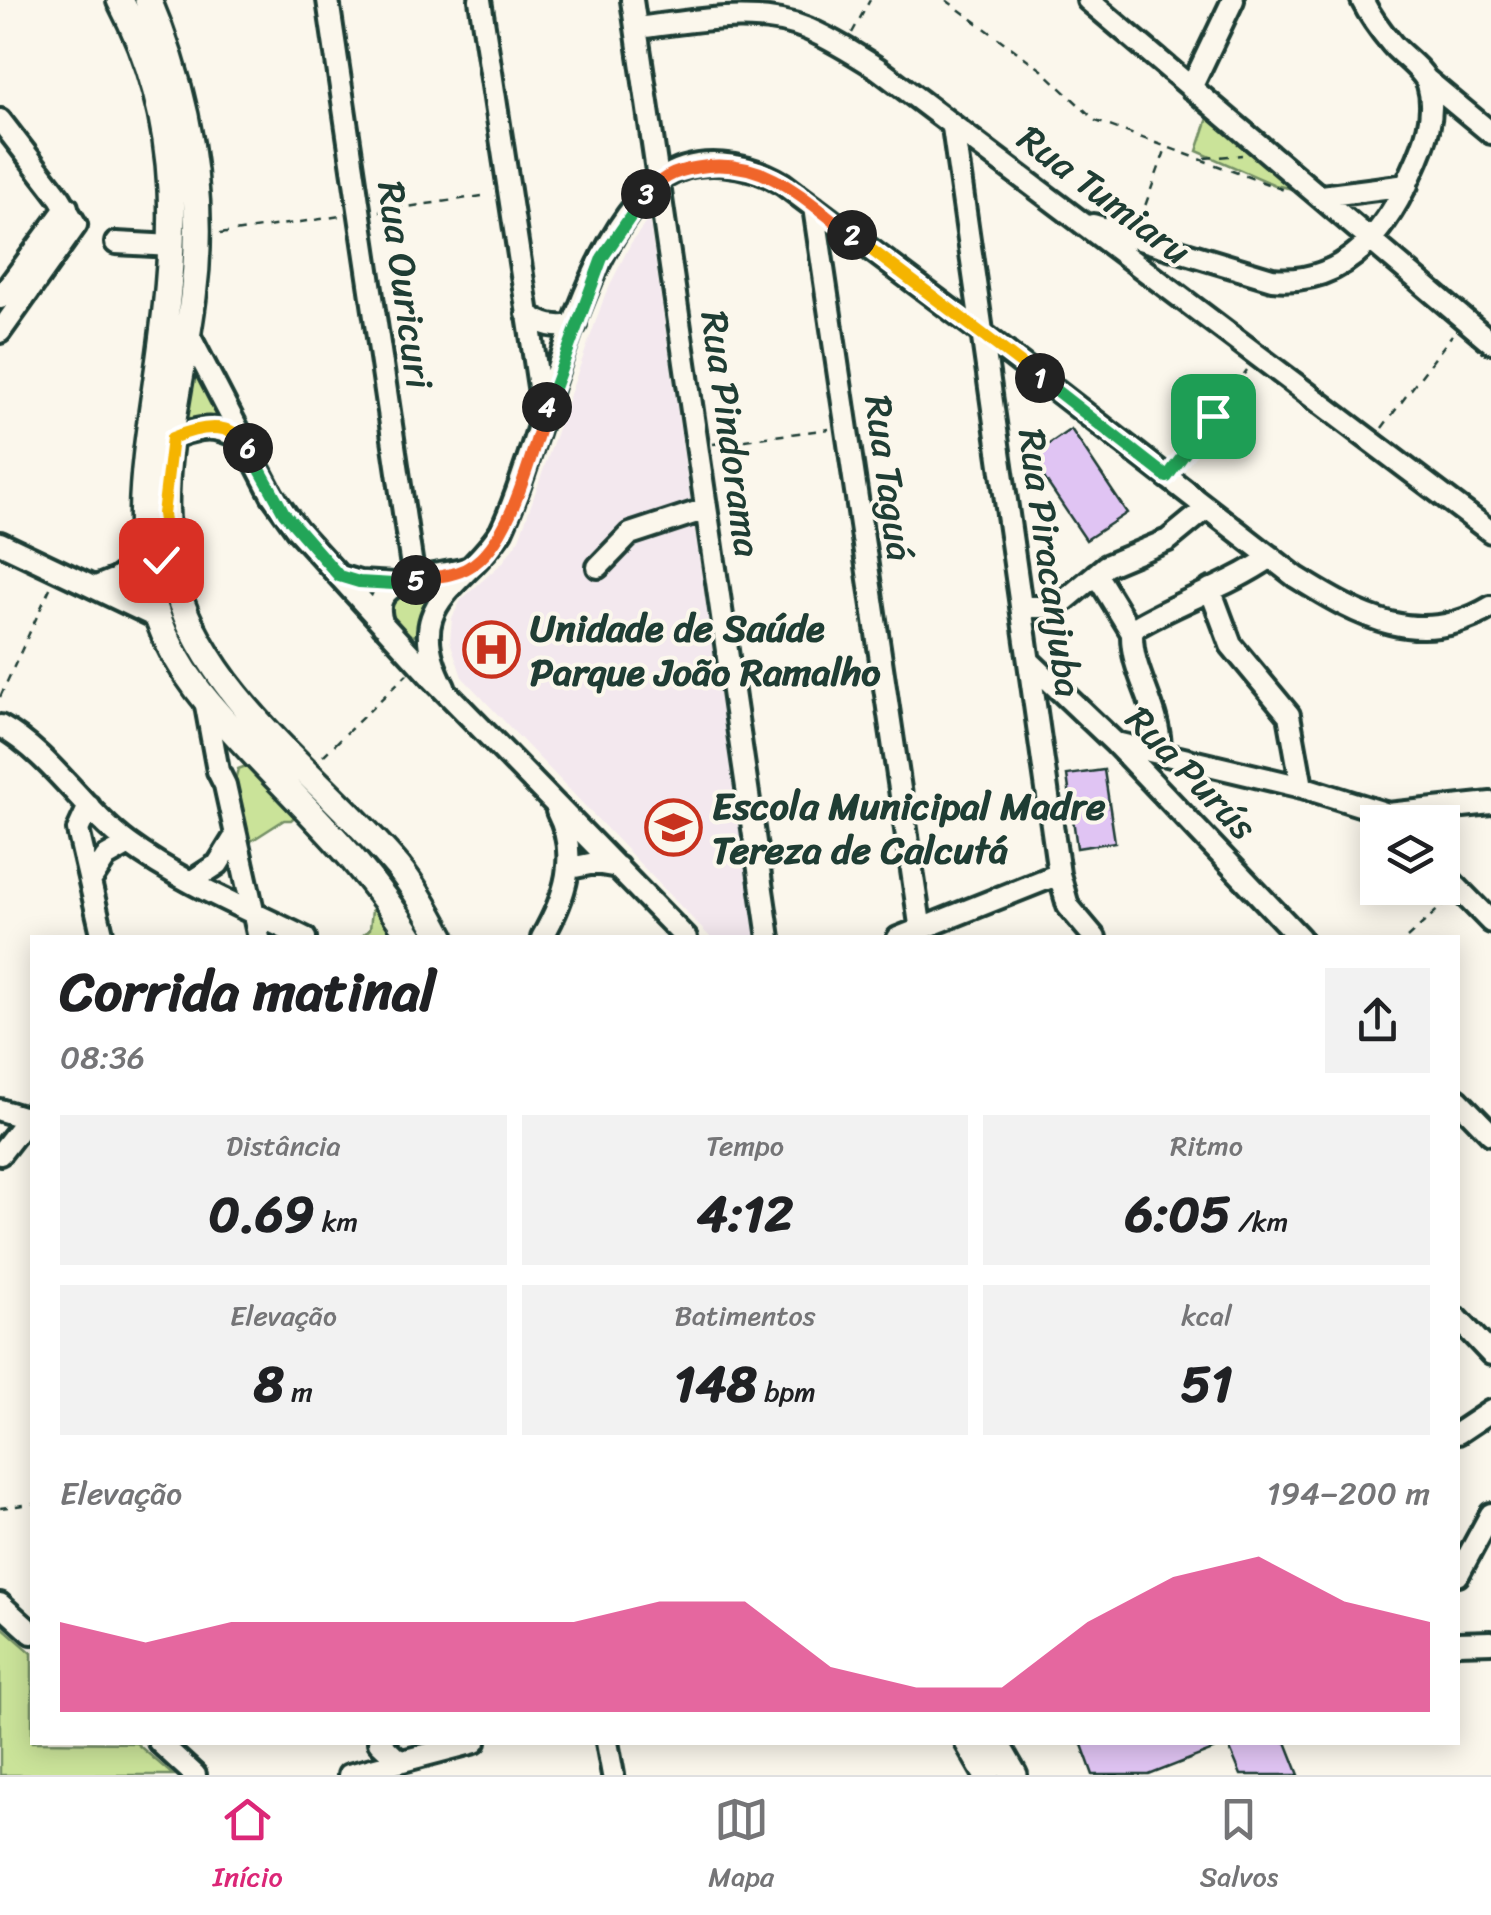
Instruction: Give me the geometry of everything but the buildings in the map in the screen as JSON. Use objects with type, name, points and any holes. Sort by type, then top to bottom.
[{"type":"main road","points":[[120,0],[144,56],[160,108],[169,162],[173,246],[140,522],[158,618],[175,655],[205,700],[366,872],[409,935]]},
{"type":"main road","points":[[148,0],[175,74],[192,155],[197,237],[163,514],[170,564],[181,602],[200,644],[225,683],[382,849],[416,893],[440,935]]},
{"type":"main road","points":[[144,558],[170,564]]},
{"type":"main road","points":[[158,618],[181,602]]},
{"type":"main road","points":[[392,906],[416,893]]},
{"type":"main road","points":[[970,1745],[987,1775]]},
{"type":"main road","points":[[998,1745],[1014,1775]]},
{"type":"street","name":"Rua Ouricuri","points":[[328,0],[409,581]]},
{"type":"street","points":[[480,0],[543,416]]},
{"type":"street","name":"Rua Pindorama","points":[[632,0],[769,935]]},
{"type":"street","points":[[1088,0],[1491,342]]},
{"type":"street","points":[[1191,88],[1233,0]]},
{"type":"street","points":[[1362,0],[1393,45],[1491,133]]},
{"type":"street","name":"Rua Tumiaru","points":[[636,28],[723,18],[761,18],[806,28],[844,48],[877,68],[1491,532]]},
{"type":"street","points":[[1082,222],[1272,278],[1289,280],[1328,272],[1373,240],[1397,206],[1430,124],[1428,80]]},
{"type":"street","points":[[0,120],[76,222],[0,332]]},
{"type":"street","name":"Rua Piracanjuba","points":[[954,128],[1059,874],[1068,906],[1092,935]]},
{"type":"street","points":[[444,687],[433,662],[430,632],[437,604],[501,532],[602,258],[629,214],[658,181],[678,169],[730,164],[747,166],[783,184],[1271,558],[1342,606],[1392,624],[1419,628],[1446,626],[1473,618],[1491,607]]},
{"type":"street","points":[[1320,195],[1407,185]]},
{"type":"street","points":[[0,298],[66,207]]},
{"type":"street","name":"Rua Taguá","points":[[814,207],[921,932]]},
{"type":"street","points":[[116,243],[173,246]]},
{"type":"street","points":[[527,314],[556,328],[575,325]]},
{"type":"street","points":[[188,333],[284,513],[398,641],[683,935]]},
{"type":"street","points":[[172,438],[202,427],[244,440]]},
{"type":"street","points":[[1021,607],[1055,606],[1124,556],[1168,540],[1207,508]]},
{"type":"street","points":[[598,566],[630,534],[706,509]]},
{"type":"street","points":[[0,543],[158,618]]},
{"type":"street","points":[[96,587],[116,580],[144,558]]},
{"type":"street","points":[[1132,633],[1170,607],[1231,582],[1271,558]]},
{"type":"street","points":[[339,576],[359,582],[409,581],[468,568]]},
{"type":"street","points":[[1096,574],[1132,633],[1140,672],[1160,729],[1160,753]]},
{"type":"street","points":[[409,581],[432,591],[437,604]]},
{"type":"street","points":[[383,625],[381,600],[409,581]]},
{"type":"street","points":[[1210,589],[1231,645],[1289,715],[1302,788]]},
{"type":"street","points":[[398,641],[412,643],[430,632]]},
{"type":"street","name":"Rua Purús","points":[[1029,662],[1116,743],[1297,935]]},
{"type":"street","points":[[205,700],[218,772],[225,785],[258,935]]},
{"type":"street","points":[[0,726],[32,748],[129,844],[299,935]]},
{"type":"street","points":[[1116,743],[1302,788],[1360,807]]},
{"type":"street","points":[[225,785],[231,765],[255,754]]},
{"type":"street","points":[[542,789],[564,826],[570,868],[543,935]]},
{"type":"street","points":[[1460,808],[1491,803]]},
{"type":"street","points":[[89,806],[78,830],[102,935]]},
{"type":"street","points":[[192,880],[218,864],[236,834]]},
{"type":"street","points":[[91,880],[106,858],[129,844]]},
{"type":"street","points":[[570,868],[595,863],[618,867]]},
{"type":"street","points":[[921,932],[1059,874]]},
{"type":"street","points":[[1460,891],[1491,922]]},
{"type":"street","points":[[1460,1102],[1491,1134]]},
{"type":"street","points":[[0,1110],[30,1118]]},
{"type":"street","points":[[0,1154],[30,1119]]},
{"type":"street","points":[[1462,1331],[1491,1354]]},
{"type":"street","points":[[1460,1432],[1491,1411]]},
{"type":"street","points":[[1460,1571],[1491,1514]]},
{"type":"street","points":[[0,1604],[30,1631]]},
{"type":"street","points":[[1460,1643],[1491,1642]]},
{"type":"street","points":[[162,1745],[195,1775]]},
{"type":"street","points":[[382,1745],[399,1760]]},
{"type":"street","points":[[349,1775],[462,1745]]},
{"type":"street","points":[[608,1745],[613,1775]]},
{"type":"path","points":[[844,48],[870,0]]},
{"type":"path","points":[[946,0],[1042,70],[1096,121],[1204,158],[1273,188],[1304,196],[1320,195]]},
{"type":"path","points":[[1134,236],[1166,148]]},
{"type":"path","points":[[1204,158],[1272,155]]},
{"type":"path","points":[[1372,442],[1464,319]]},
{"type":"path","points":[[1167,477],[1258,355]]},
{"type":"path","points":[[697,447],[846,426]]},
{"type":"path","points":[[0,696],[58,571]]},
{"type":"path","points":[[307,771],[419,663]]},
{"type":"path","points":[[1410,935],[1443,905]]},
{"type":"path","points":[[0,1508],[30,1504]]},
{"type":"shaded area","points":[[647,221],[755,935],[708,935],[462,677],[450,641],[452,618],[461,600],[503,562],[519,539],[605,295],[631,243]]},
{"type":"green space","points":[[1209,115],[1297,190],[1275,185],[1197,151]]},
{"type":"green space","points":[[195,364],[223,417],[222,421],[185,422]]},
{"type":"green space","points":[[418,591],[427,600],[414,636],[396,625],[389,605],[397,597]]},
{"type":"green space","points":[[249,765],[299,813],[248,843],[235,780],[238,769]]},
{"type":"green space","points":[[382,906],[399,935],[363,935],[370,929],[372,910]]},
{"type":"green space","points":[[0,1625],[30,1651],[30,1745],[138,1745],[173,1775],[0,1775]]},
{"type":"place","name":"Unidade de Saúde Parque João Ramalho","points":[[491,650]]},
{"type":"place","name":"Escola Municipal Madre Tereza de Calcutá","points":[[673,828]]},
{"type":"route","points":[[161,560],[170,564],[163,514],[172,438],[202,427],[219,428],[244,440],[284,513],[339,576],[359,582],[394,584],[468,568],[492,546],[508,516],[589,284],[602,258],[640,201],[658,181],[678,169],[747,166],[783,184],[1167,477],[1213,416]]}]
